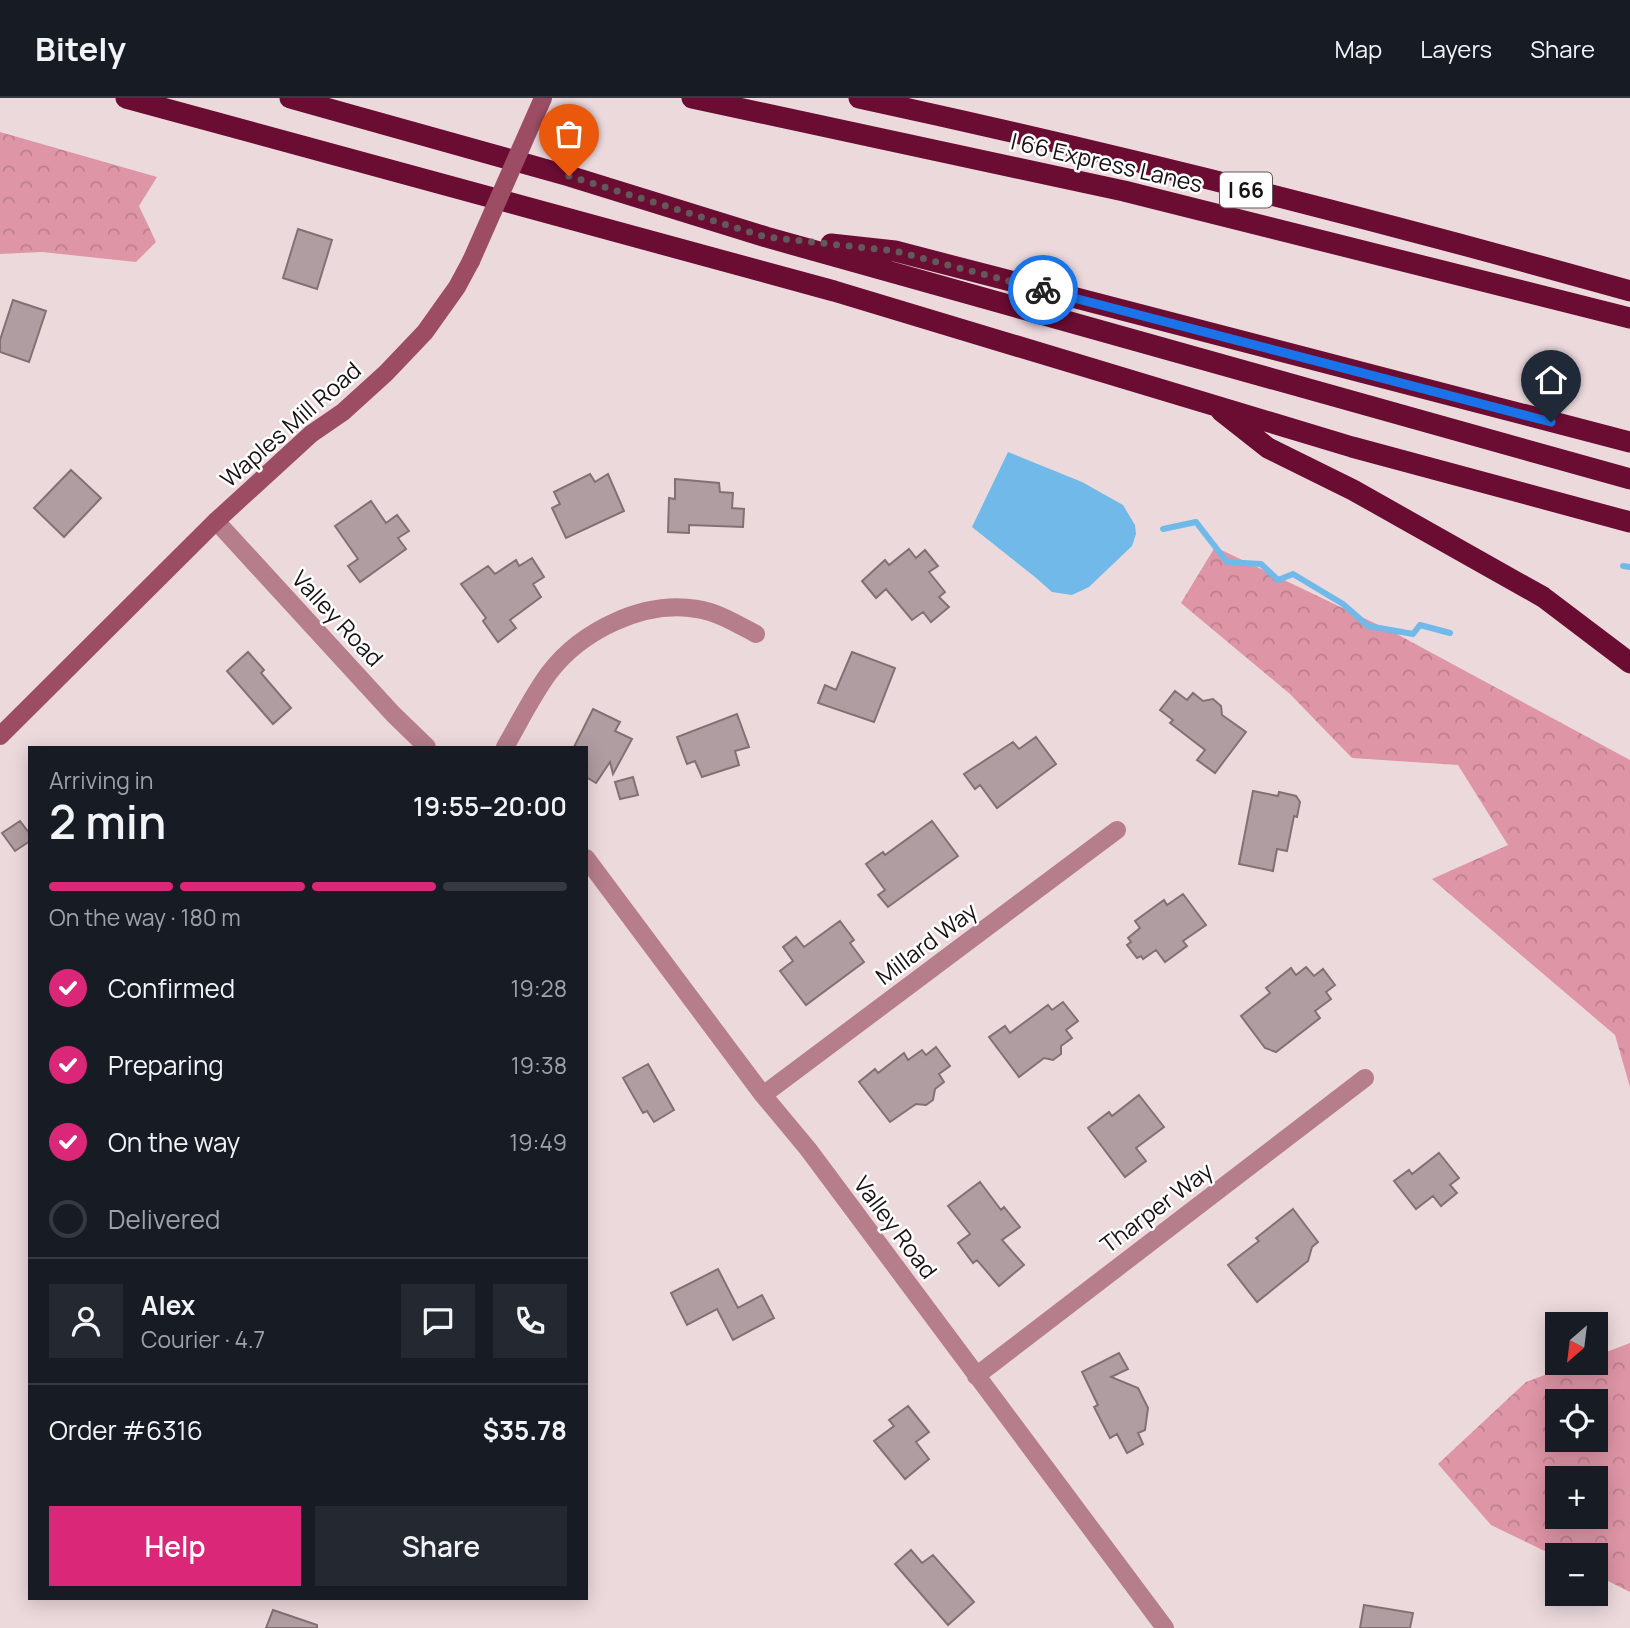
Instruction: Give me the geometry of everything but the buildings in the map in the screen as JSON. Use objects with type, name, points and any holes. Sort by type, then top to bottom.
[{"type":"highway","points":[[126,98],[820,287],[1352,447],[1630,522]]},
{"type":"highway","points":[[290,98],[569,176],[766,237],[1630,479]]},
{"type":"highway","name":"I 66 Express Lanes","points":[[692,98],[1124,191],[1630,317]]},
{"type":"highway","name":"I 66","points":[[859,98],[1219,183],[1630,291]]},
{"type":"highway","points":[[766,237],[895,251],[1630,443]]},
{"type":"highway","points":[[1212,403],[1268,448],[1353,489],[1543,597],[1630,663]]},
{"type":"main road","name":"Waples Mill Road","points":[[0,736],[216,521],[311,434],[344,412],[425,332],[457,287],[471,261],[543,98]]},
{"type":"street","name":"Valley Road","points":[[216,521],[425,746]]},
{"type":"street","points":[[506,746],[550,672],[575,648],[610,625],[643,612],[695,608],[715,613],[756,634]]},
{"type":"street","name":"Millard Way","points":[[764,1095],[1117,830]]},
{"type":"street","name":"Valley Road","points":[[588,861],[764,1095],[808,1149],[1165,1628]]},
{"type":"street","name":"Tharper Way","points":[[976,1376],[1366,1078]]},
{"type":"green space","points":[[0,132],[157,177],[139,206],[156,242],[136,262],[42,252],[0,254]]},
{"type":"green space","points":[[1215,547],[1393,632],[1630,760],[1630,1087],[1615,1035],[1432,879],[1508,845],[1458,765],[1352,758],[1290,694],[1181,603]]},
{"type":"green space","points":[[1630,1343],[1630,1592],[1608,1581],[1608,1543],[1545,1543],[1545,1551],[1491,1525],[1438,1464],[1526,1382],[1545,1375],[1608,1376],[1608,1351]]},
{"type":"water","points":[[1008,452],[1082,482],[1123,505],[1135,525],[1136,534],[1132,546],[1089,587],[1072,595],[1052,592],[972,527]]},
{"type":"waterway","points":[[1163,529],[1196,522],[1227,562],[1261,564],[1278,580],[1293,574],[1343,604],[1368,626],[1413,634],[1420,625],[1450,633]]},
{"type":"waterway","points":[[1623,566],[1630,567]]},
{"type":"way so far","points":[[569,176],[766,237],[895,251],[1043,290]]},
{"type":"route","points":[[1043,290],[1551,422]]}]
